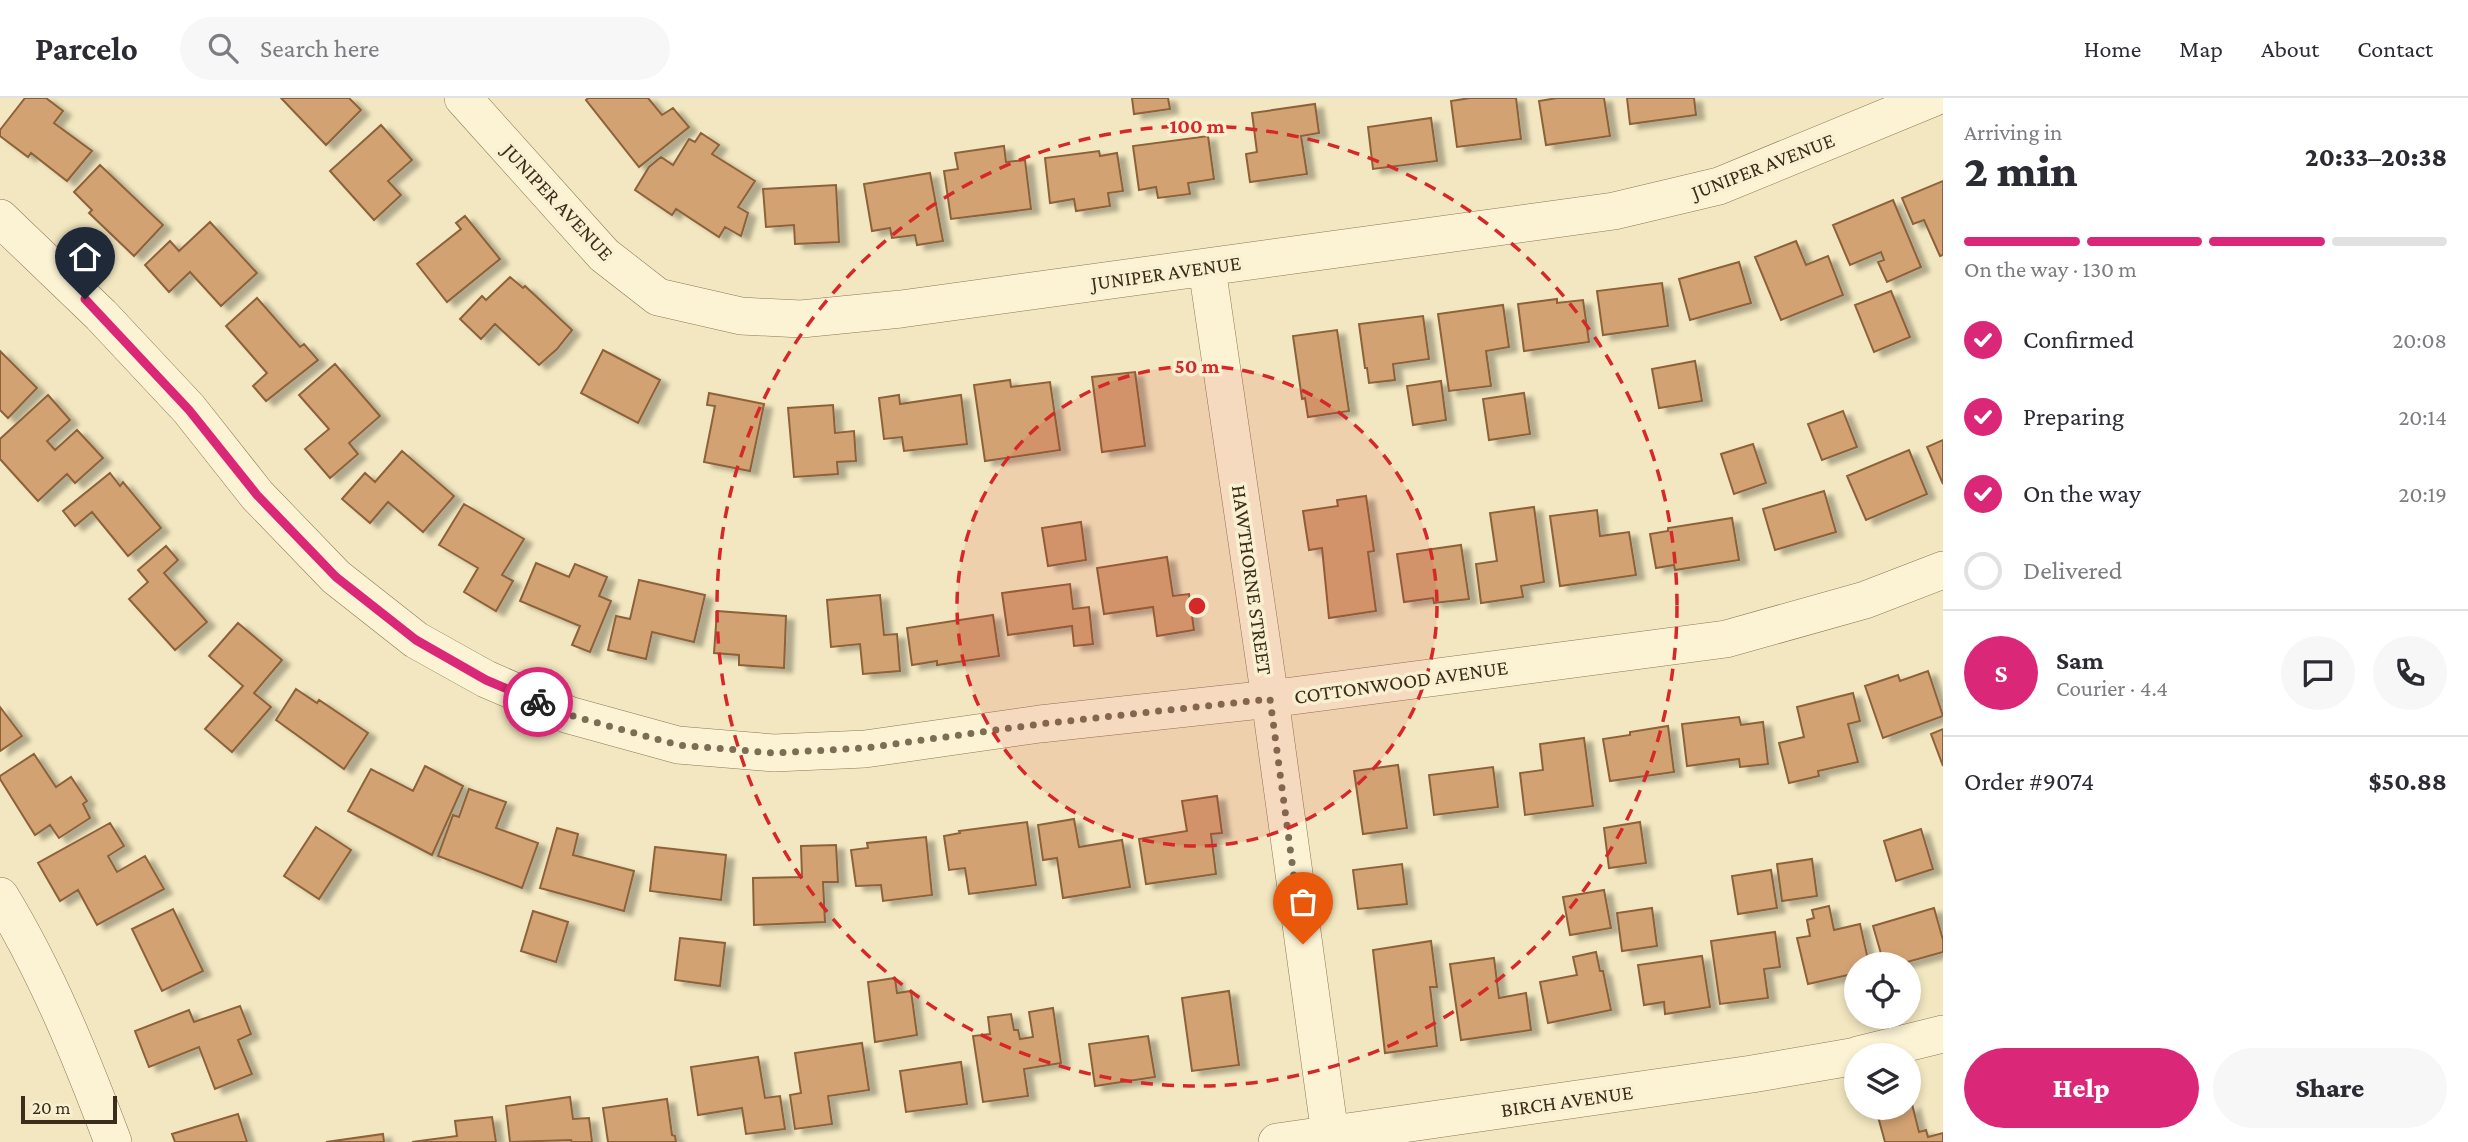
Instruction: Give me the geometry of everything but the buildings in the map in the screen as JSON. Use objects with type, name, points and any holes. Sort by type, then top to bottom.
[{"type":"street","name":"JUNIPER AVENUE","points":[[463,98],[604,255],[658,297],[741,316],[801,319],[901,309],[1614,211],[1719,186],[1933,98]]},
{"type":"street","name":"COTTONWOOD AVENUE","points":[[0,218],[110,324],[189,410],[257,495],[336,577],[416,640],[486,680],[569,715],[678,745],[774,753],[865,748],[1040,724],[1270,699],[1726,639],[1865,600],[1943,570]]},
{"type":"street","name":"HAWTHORNE STREET","points":[[1207,268],[1330,1138]]},
{"type":"street","points":[[0,896],[19,928],[75,1043],[113,1142]]},
{"type":"street","name":"BIRCH AVENUE","points":[[1907,1043],[1943,1034]]},
{"type":"street","name":"BIRCH AVENUE","points":[[1276,1142],[1330,1138],[1844,1058]]},
{"type":"way so far","points":[[538,702],[569,715],[678,745],[774,753],[865,748],[1040,724],[1270,699],[1303,944]]},
{"type":"route","points":[[85,299],[189,410],[257,495],[336,577],[416,640],[486,680],[538,702]]}]
